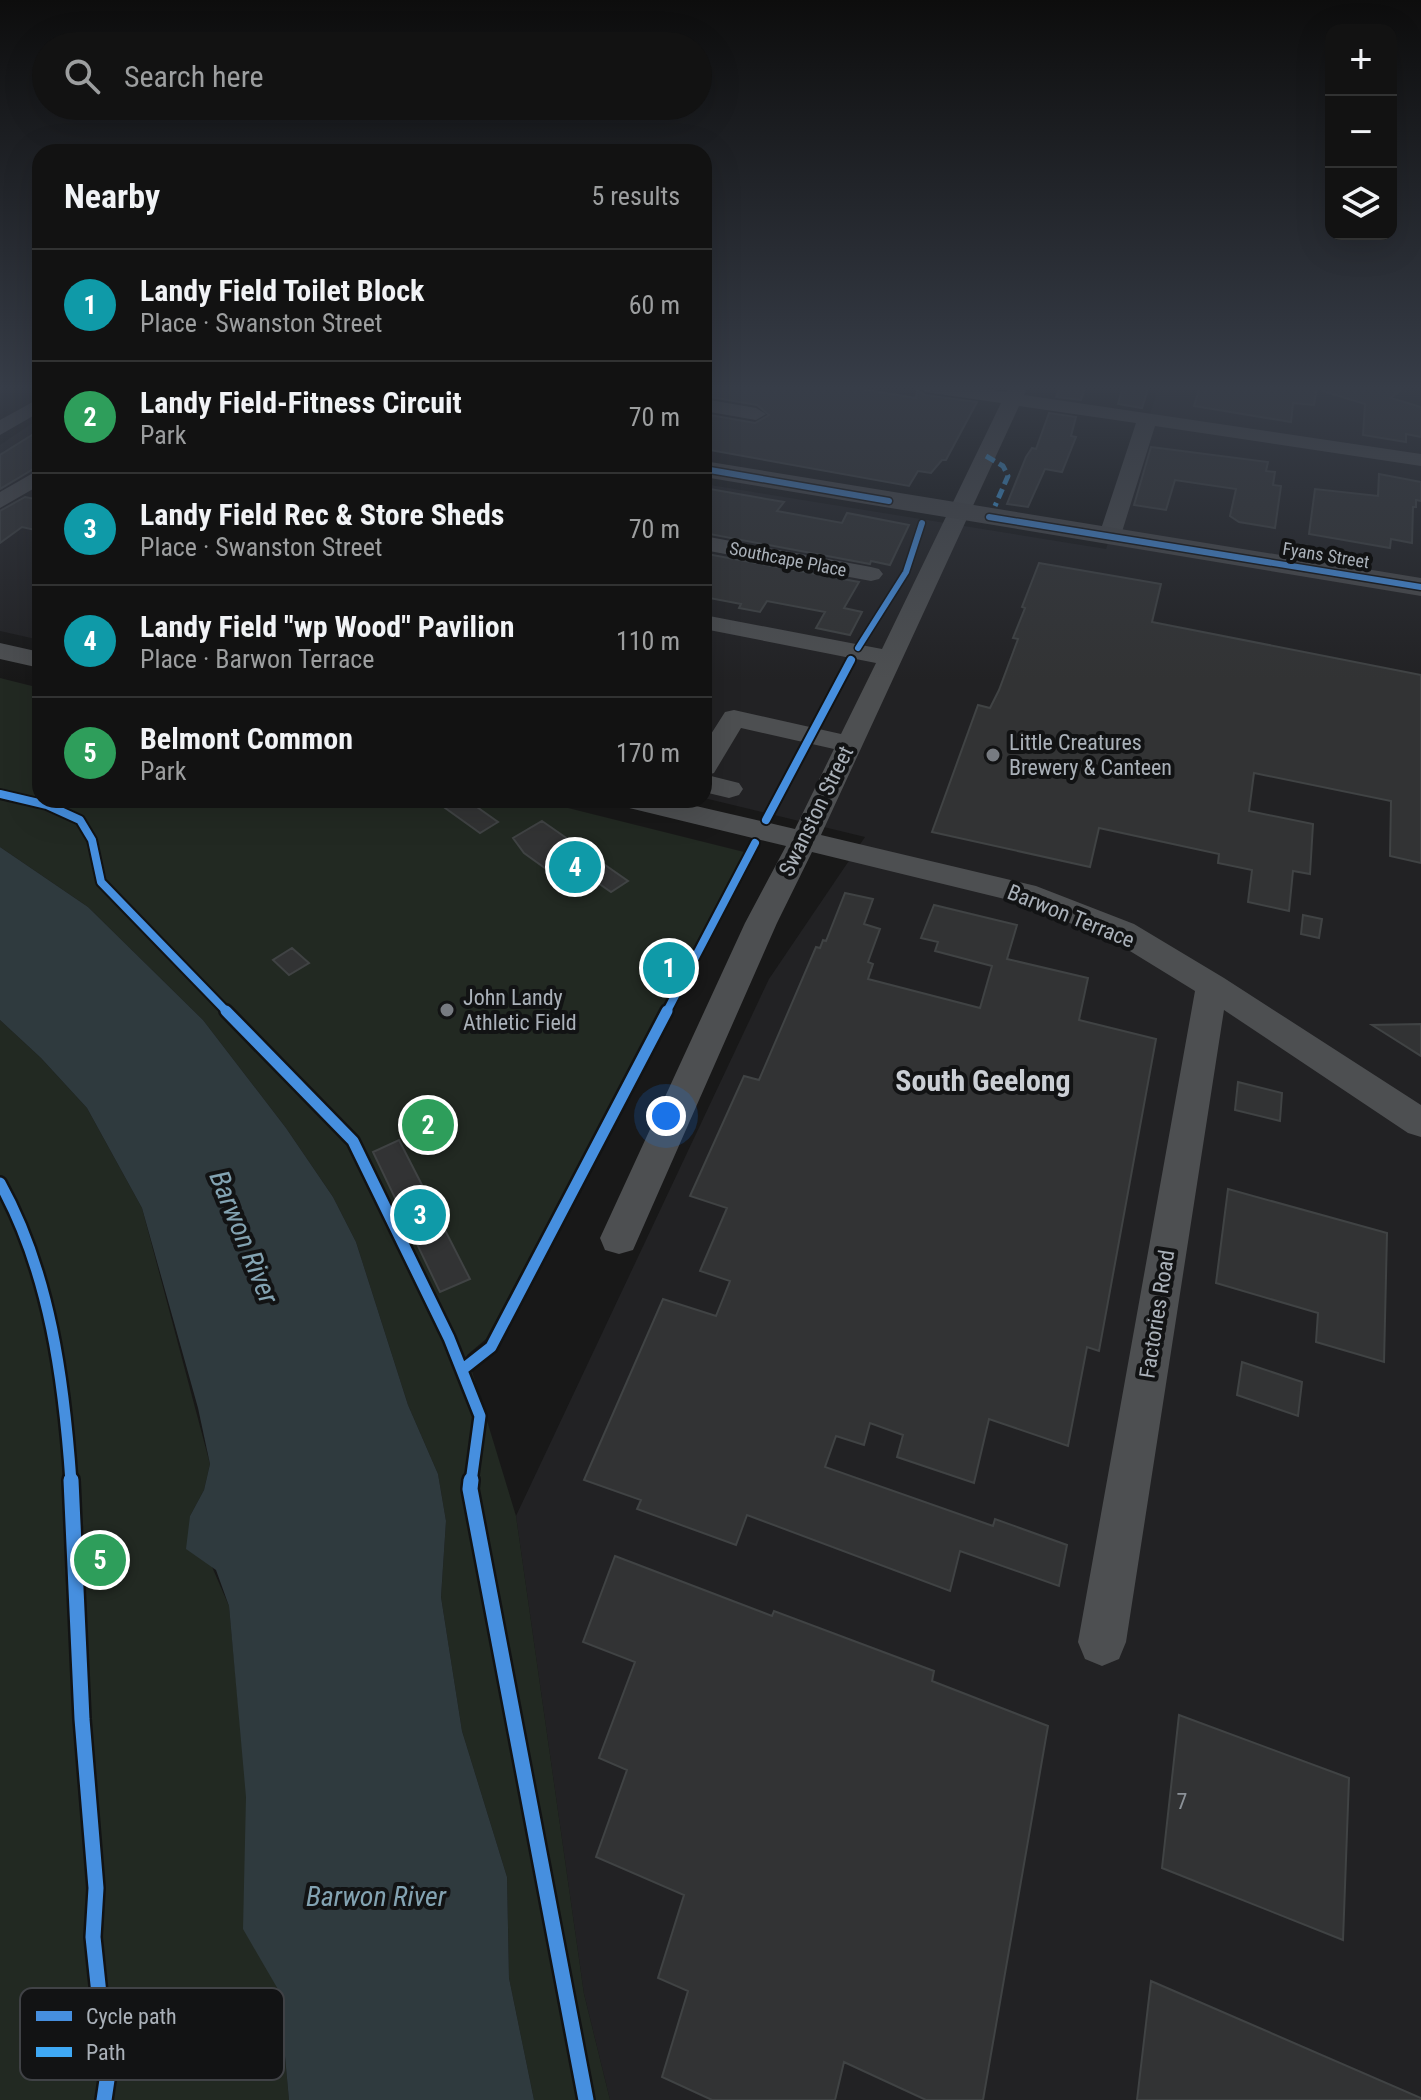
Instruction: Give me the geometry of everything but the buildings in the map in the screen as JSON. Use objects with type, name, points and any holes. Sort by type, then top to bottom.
[{"type":"main road","name":"Fyans Street","points":[[793,484],[1421,587]]},
{"type":"street","points":[[0,502],[32,484]]},
{"type":"street","name":"Swanston Street","points":[[619,1238],[761,923],[850,744],[972,484]]},
{"type":"street","points":[[1110,535],[1126,484]]},
{"type":"street","name":"Southcape Place","points":[[712,544],[871,574]]},
{"type":"street","points":[[712,624],[889,658]]},
{"type":"street","points":[[0,651],[32,658]]},
{"type":"street","points":[[712,754],[734,718],[850,744]]},
{"type":"street","name":"Barwon Terrace","points":[[666,808],[1025,893],[1123,932],[1212,986],[1421,1123]]},
{"type":"street","name":"Factories Road","points":[[1102,1642],[1212,986]]},
{"type":"shaded area","points":[[0,484],[32,484],[32,638],[0,631]]},
{"type":"shaded area","points":[[1127,484],[1421,484],[1421,2100],[610,2100],[584,1994],[516,1516],[769,979],[865,837],[712,800],[712,485],[1106,549]]},
{"type":"shaded area","name":"John Landy Athletic Field","points":[[0,678],[32,686],[32,808],[568,808],[744,852],[486,1339],[467,1355],[516,1516],[584,1994],[610,2100],[534,2100],[509,1978],[507,1877],[462,1731],[441,1597],[446,1521],[438,1474],[408,1405],[356,1242],[333,1197],[286,1128],[203,1020],[88,907],[0,847]]},
{"type":"shaded area","points":[[0,1020],[41,1058],[87,1108],[142,1208],[210,1464],[204,1490],[190,1516],[229,1606],[247,1798],[279,1988],[20,1988],[20,2080],[284,2080],[284,2046],[289,2100],[0,2100]]},
{"type":"water","name":"Barwon River","points":[[0,847],[88,907],[203,1020],[286,1128],[333,1197],[356,1242],[408,1405],[438,1474],[446,1521],[441,1597],[462,1731],[507,1877],[509,1978],[534,2100],[289,2100],[284,2046],[284,1988],[277,1988],[243,1929],[246,1797],[229,1606],[216,1570],[186,1549],[190,1516],[204,1490],[210,1464],[198,1408],[142,1208],[87,1108],[41,1058],[0,1020]]},
{"type":"marked path","points":[[995,506],[1005,484]]},
{"type":"cycle path","points":[[791,484],[889,501]]},
{"type":"cycle path","points":[[989,517],[1421,587]]},
{"type":"cycle path","points":[[858,648],[906,572],[914,556],[922,523]]},
{"type":"cycle path","points":[[766,820],[851,660]]},
{"type":"cycle path","points":[[0,794],[32,801]]},
{"type":"cycle path","points":[[55,808],[80,820],[86,827],[96,854],[101,882],[353,1141],[449,1338],[480,1416],[470,1489],[586,2100]]},
{"type":"cycle path","points":[[463,1369],[491,1347],[755,843]]},
{"type":"cycle path","points":[[0,1183],[20,1219],[53,1330],[68,1436],[79,1603],[82,1719],[96,1888],[93,1937],[98,1988]]},
{"type":"cycle path","points":[[104,2100],[107,2080]]},
{"type":"place","name":"Little Creatures Brewery & Canteen","points":[[993,755]]},
{"type":"place","name":"Landy Field \"wp Wood\" Pavilion","points":[[575,867]]},
{"type":"place","name":"Landy Field Toilet Block","points":[[669,968]]},
{"type":"place","name":"John Landy Athletic Field","points":[[447,1010]]},
{"type":"place","name":"Landy Field-Fitness Circuit","points":[[428,1125]]},
{"type":"place","name":"Landy Field Rec & Store Sheds","points":[[420,1215]]},
{"type":"place","name":"Belmont Common","points":[[100,1560]]},
{"type":"district","name":"South Geelong","points":[[983,1080]]}]
